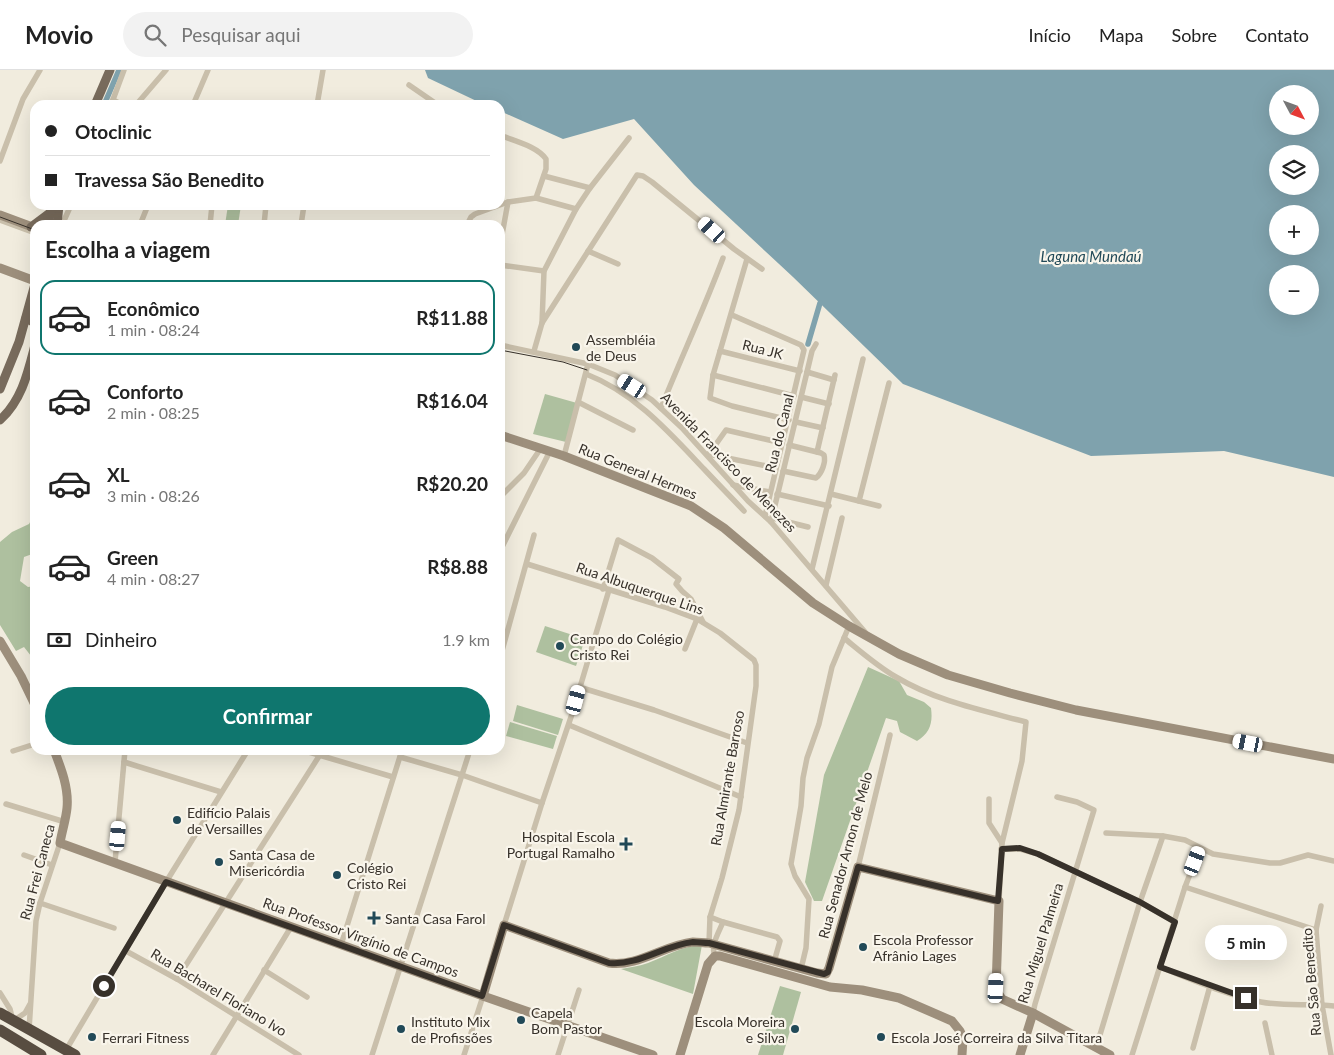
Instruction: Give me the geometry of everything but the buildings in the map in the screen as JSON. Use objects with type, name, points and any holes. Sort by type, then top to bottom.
[{"type":"highway","points":[[0,1013],[70,1053]]},
{"type":"highway","points":[[0,1030],[39,1055]]},
{"type":"main road","points":[[97,100],[110,70]]},
{"type":"main road","points":[[42,220],[50,210]]},
{"type":"main road","points":[[0,390],[19,342],[30,302]]},
{"type":"main road","points":[[26,318],[30,320]]},
{"type":"main road","points":[[19,342],[30,345]]},
{"type":"main road","points":[[0,420],[20,395],[30,362]]},
{"type":"street","points":[[0,161],[23,99],[40,70]]},
{"type":"street","points":[[113,100],[124,70]]},
{"type":"street","points":[[140,100],[166,70]]},
{"type":"street","points":[[195,100],[208,70]]},
{"type":"street","points":[[319,100],[323,70]]},
{"type":"street","points":[[409,84],[431,100]]},
{"type":"street","points":[[505,137],[531,148],[542,154],[546,159],[547,164],[544,176],[536,198]]},
{"type":"street","points":[[534,351],[542,323],[544,271],[576,209],[590,188],[630,138]]},
{"type":"street","points":[[542,323],[637,175],[643,176],[762,269]]},
{"type":"street","points":[[544,176],[590,188]]},
{"type":"street","points":[[505,203],[536,198],[576,209]]},
{"type":"street","points":[[505,220],[508,202]]},
{"type":"street","points":[[469,220],[470,217],[488,210]]},
{"type":"street","points":[[0,215],[30,227]]},
{"type":"street","points":[[0,220],[30,228]]},
{"type":"street","points":[[588,251],[618,264]]},
{"type":"street","points":[[661,408],[706,302],[722,258]]},
{"type":"street","points":[[747,259],[713,375],[710,398],[788,420]]},
{"type":"street","points":[[505,266],[544,271]]},
{"type":"street","points":[[0,268],[30,281]]},
{"type":"street","name":"Rua do Canal","points":[[732,315],[801,346],[804,353],[765,516]]},
{"type":"street","name":"Rua do Canal","points":[[772,520],[812,350],[816,344]]},
{"type":"street","name":"Avenida Francisco de Menezes","points":[[505,346],[588,364],[623,380],[661,408],[707,454],[732,485],[754,507],[772,520],[826,586],[852,625]]},
{"type":"street","name":"Rua JK","points":[[720,351],[800,371]]},
{"type":"street","points":[[812,570],[863,359]]},
{"type":"street","points":[[564,456],[588,364]]},
{"type":"street","points":[[807,372],[835,378],[817,452]]},
{"type":"street","points":[[586,374],[612,387],[646,410],[744,511]]},
{"type":"street","points":[[713,375],[794,396]]},
{"type":"street","points":[[859,501],[889,383]]},
{"type":"street","points":[[801,397],[829,404]]},
{"type":"street","points":[[578,402],[633,430]]},
{"type":"street","points":[[796,422],[823,428]]},
{"type":"street","points":[[776,468],[707,454],[726,430],[782,443]]},
{"type":"street","name":"Rua General Hermes","points":[[505,437],[564,456],[691,506],[724,528],[814,603],[899,654],[948,674],[1010,693],[1119,719],[1334,759]]},
{"type":"street","points":[[783,471],[814,478],[818,477],[825,460],[823,454],[789,445]]},
{"type":"street","points":[[505,492],[545,450]]},
{"type":"street","points":[[505,541],[536,478],[545,450]]},
{"type":"street","points":[[524,473],[536,478]]},
{"type":"street","points":[[716,483],[724,475]]},
{"type":"street","points":[[732,485],[770,492]]},
{"type":"street","points":[[777,494],[828,506]]},
{"type":"street","points":[[831,494],[879,506]]},
{"type":"street","points":[[826,586],[842,518]]},
{"type":"street","points":[[772,520],[808,526]]},
{"type":"street","points":[[505,641],[534,535]]},
{"type":"street","points":[[464,1055],[568,725],[618,540],[652,558],[679,580],[676,584],[691,599],[700,620],[685,649]]},
{"type":"street","name":"Rua Albuquerque Lins","points":[[527,564],[665,607],[700,620],[749,655],[757,670]]},
{"type":"street","points":[[504,925],[609,963],[617,964],[642,958],[678,945],[693,942],[712,944],[801,969],[806,948],[809,899],[793,872],[791,864],[804,769],[819,724],[832,667],[844,638],[852,625]]},
{"type":"street","points":[[844,638],[896,677],[921,689],[952,702],[1026,722],[1022,761],[1002,846],[998,901],[997,991],[999,996],[1009,1003],[1033,1013],[1095,1051],[1110,1055]]},
{"type":"street","points":[[0,641],[30,694]]},
{"type":"street","name":"Rua Almirante Barroso","points":[[715,956],[713,953],[710,917],[730,850],[741,797],[757,670]]},
{"type":"street","points":[[579,688],[654,710],[748,743]]},
{"type":"street","points":[[568,725],[741,797]]},
{"type":"street","name":"Rua Senador Arnon de Melo","points":[[801,969],[817,974],[826,974],[829,968],[858,867],[890,735]]},
{"type":"street","points":[[13,751],[30,746]]},
{"type":"street","name":"Rua Frei Caneca","points":[[29,1030],[36,921],[60,843],[68,806],[64,778],[56,755]]},
{"type":"street","points":[[115,862],[125,755]]},
{"type":"street","points":[[70,1053],[166,882],[245,755]]},
{"type":"street","points":[[177,979],[319,755]]},
{"type":"street","points":[[329,755],[393,778]]},
{"type":"street","points":[[372,1055],[468,755]]},
{"type":"street","points":[[341,945],[400,757],[462,775],[542,803]]},
{"type":"street","points":[[124,762],[221,792]]},
{"type":"street","name":"Rua Miguel Palmeira","points":[[1020,1055],[1094,810],[1077,802],[1058,797]]},
{"type":"street","points":[[988,798],[989,823],[1002,846]]},
{"type":"street","points":[[6,804],[65,822]]},
{"type":"street","points":[[1106,833],[1163,836],[1185,840],[1213,854],[1270,863],[1280,863],[1308,855],[1334,861]]},
{"type":"street","points":[[1095,1051],[1140,902],[1163,836]]},
{"type":"street","name":"Rua Professor Virgínio de Campos","points":[[60,843],[482,996],[653,1055]]},
{"type":"street","points":[[1002,846],[1029,851],[1140,902],[1175,922]]},
{"type":"street","points":[[1132,1055],[1185,887],[1200,848]]},
{"type":"street","points":[[24,855],[52,865]]},
{"type":"street","points":[[858,867],[998,901]]},
{"type":"street","points":[[1185,887],[1316,930]]},
{"type":"street","points":[[40,903],[114,928]]},
{"type":"street","name":"Rua São Benedito","points":[[1321,906],[1316,930],[1322,1005],[1331,1055]]},
{"type":"street","points":[[710,917],[777,937],[780,941],[774,962]]},
{"type":"street","points":[[712,944],[723,922]]},
{"type":"street","points":[[213,1055],[291,927]]},
{"type":"street","name":"Rua Bacharel Floriano Ivo","points":[[126,951],[177,979],[289,1052],[299,1055]]},
{"type":"street","points":[[680,1055],[708,964],[715,956],[727,957],[834,988],[862,990],[899,998],[952,1021],[960,1030],[963,1038],[962,1055]]},
{"type":"street","points":[[1160,967],[1210,986],[1262,1002],[1284,1005],[1334,1006]]},
{"type":"street","points":[[264,970],[307,997]]},
{"type":"street","points":[[1193,1048],[1210,986]]},
{"type":"street","points":[[558,1055],[579,990]]},
{"type":"street","points":[[0,993],[10,1008],[13,1020],[26,1013],[31,1003]]},
{"type":"street","points":[[1265,1023],[1272,1055]]},
{"type":"green space","points":[[227,210],[240,210],[239,220],[226,220]]},
{"type":"green space","points":[[545,394],[577,403],[566,442],[533,434]]},
{"type":"green space","points":[[30,522],[30,555],[24,557],[20,581],[30,587],[30,655],[24,647],[16,651],[0,625],[0,542],[12,532]]},
{"type":"green space","name":"Campo do Colégio Cristo Rei","points":[[545,626],[585,639],[576,666],[536,652]]},
{"type":"green space","points":[[868,667],[899,681],[907,695],[924,702],[931,708],[931,723],[925,735],[917,741],[900,732],[897,721],[886,718],[822,901],[814,901],[805,882],[824,775]]},
{"type":"green space","points":[[517,705],[563,719],[558,735],[513,721]]},
{"type":"green space","points":[[510,722],[557,736],[553,749],[506,736]]},
{"type":"green space","points":[[702,945],[693,994],[621,969],[645,964],[681,949]]},
{"type":"green space","points":[[780,986],[801,992],[783,1055],[758,1055]]},
{"type":"water","name":"Laguna Mundaú","points":[[425,70],[1334,70],[1334,477],[1224,451],[1091,456],[903,384],[793,277],[694,185],[634,119],[563,139],[505,113],[505,100],[474,100],[428,78]]},
{"type":"waterway","points":[[106,100],[119,70]]},
{"type":"waterway","points":[[808,344],[820,303]]},
{"type":"tram line","points":[[0,217],[30,228]]},
{"type":"tram line","points":[[505,351],[563,362],[587,370]]},
{"type":"place","name":"Assembléia de Deus","points":[[576,347]]},
{"type":"place","name":"Campo do Colégio Cristo Rei","points":[[560,646]]},
{"type":"place","name":"Edifício Palais de Versailles","points":[[177,820]]},
{"type":"place","name":"Hospital Escola Portugal Ramalho","points":[[626,844]]},
{"type":"place","name":"Santa Casa de Misericórdia","points":[[219,862]]},
{"type":"place","name":"Colégio Cristo Rei","points":[[337,875]]},
{"type":"place","name":"Santa Casa Farol","points":[[374,918]]},
{"type":"place","name":"Escola Professor Afrânio Lages","points":[[863,947]]},
{"type":"place","name":"Capela Bom Pastor","points":[[521,1020]]},
{"type":"place","name":"Instituto Mix de Profissões","points":[[401,1029]]},
{"type":"place","name":"Escola Moreira e Silva","points":[[795,1029]]},
{"type":"place","name":"Ferrari Fitness","points":[[92,1037]]},
{"type":"place","name":"Escola José Correira da Silva Titara","points":[[881,1037]]},
{"type":"route","points":[[104,986],[166,882],[226,902],[482,996],[504,925],[609,963],[617,964],[642,958],[678,945],[693,942],[709,943],[817,974],[826,974],[858,867],[998,901],[1002,849],[1020,848],[1038,854],[1107,886],[1175,922],[1160,967],[1246,998]]}]
